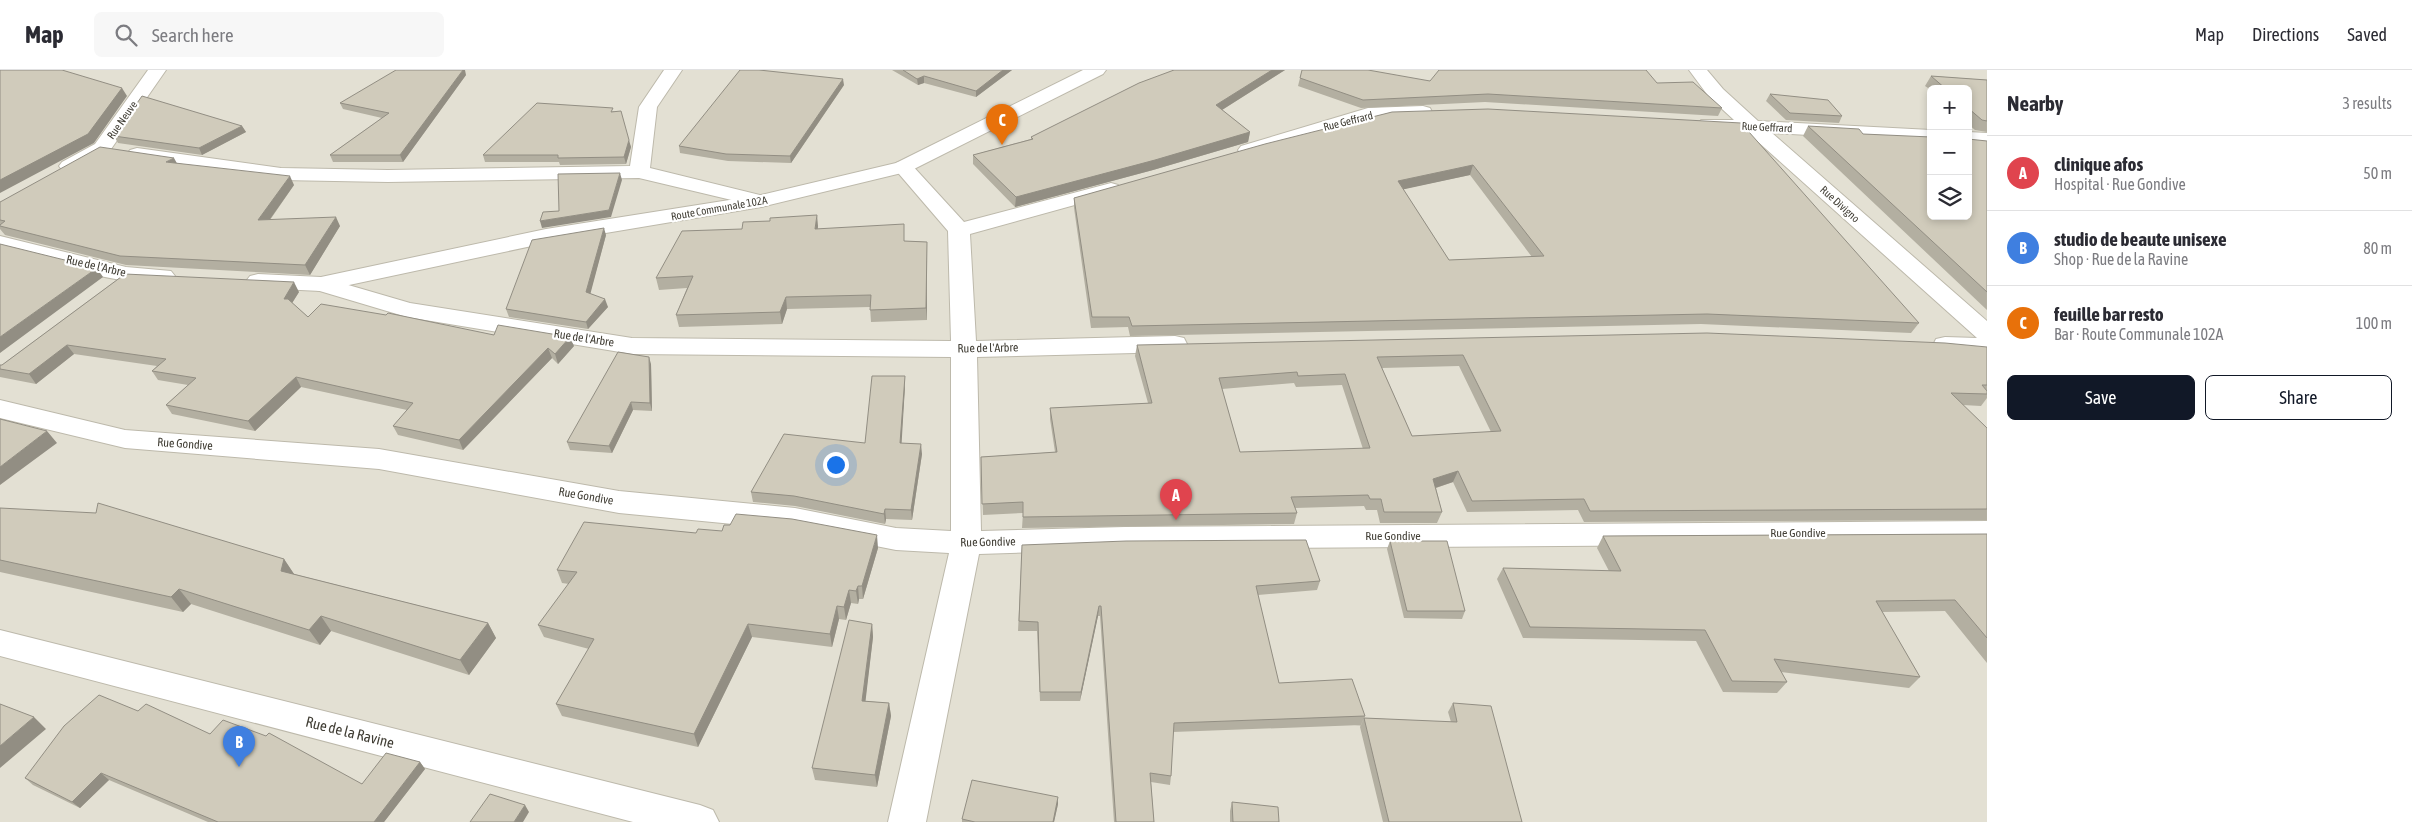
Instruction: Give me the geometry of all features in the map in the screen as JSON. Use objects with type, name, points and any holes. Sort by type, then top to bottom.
[{"type":"street","name":"Rue Neuve","points":[[51,176],[102,148],[157,70]]},
{"type":"street","points":[[639,172],[648,107],[673,70]]},
{"type":"street","name":"Route Communale 102A","points":[[321,284],[546,236],[761,201],[903,167],[1097,70]]},
{"type":"street","name":"Rue Divigno","points":[[1698,70],[1716,93],[1753,127],[1987,334]]},
{"type":"street","name":"Rue Geffrard","points":[[1227,156],[1368,114],[1446,111]]},
{"type":"street","name":"Rue Geffrard","points":[[1694,123],[1927,136]]},
{"type":"street","points":[[1972,138],[1987,139]]},
{"type":"street","points":[[102,148],[215,166],[281,174],[388,176],[639,172],[761,201]]},
{"type":"street","points":[[903,167],[959,230],[964,349],[966,543],[906,822]]},
{"type":"street","points":[[959,230],[1132,183]]},
{"type":"street","name":"Rue de l'Arbre","points":[[0,243],[126,274],[185,277]]},
{"type":"street","points":[[103,292],[126,274]]},
{"type":"street","name":"Rue de l'Arbre","points":[[233,280],[321,284],[407,310],[632,346],[964,349],[1203,344]]},
{"type":"street","points":[[1918,344],[1987,346]]},
{"type":"street","name":"Rue Gondive","points":[[0,408],[125,440],[379,459],[619,502],[795,519],[896,539],[966,543],[1134,538],[1987,532]]},
{"type":"street","name":"Rue de la Ravine","points":[[0,643],[700,822]]},
{"type":"shaded area","points":[[0,70],[1987,70],[1987,822],[0,822]]},
{"type":"building","points":[[0,70],[62,70],[122,88],[88,134],[0,180]]},
{"type":"building","points":[[396,70],[463,70],[400,155],[330,155],[389,113],[340,103]]},
{"type":"building","points":[[740,70],[759,70],[843,79],[790,156],[726,154],[679,146]]},
{"type":"building","points":[[903,70],[1003,70],[976,91],[924,76],[917,79]]},
{"type":"building","points":[[1174,70],[1272,70],[1216,105],[1250,132],[1155,160],[1016,197],[973,155],[1033,139],[1031,137],[1139,83]]},
{"type":"building","points":[[1302,70],[1368,70],[1430,81],[1439,70],[1646,70],[1657,83],[1693,82],[1722,108],[1488,94],[1363,100],[1300,78]]},
{"type":"building","points":[[1931,76],[1987,80],[1987,121],[1982,120],[1972,111],[1972,85],[1941,85]]},
{"type":"building","points":[[1770,94],[1828,100],[1842,116],[1790,113]]},
{"type":"building","points":[[142,96],[242,126],[199,148],[114,136]]},
{"type":"building","points":[[537,103],[613,108],[611,112],[621,111],[629,140],[624,157],[558,158],[558,155],[483,155]]},
{"type":"building","points":[[1488,109],[1741,123],[1919,323],[1707,314],[1132,326],[1129,317],[1092,317],[1074,198],[1265,144],[1392,112]],"holes":[[[1473,165],[1544,256],[1449,260],[1398,181]]]},
{"type":"building","points":[[1808,126],[1859,129],[1863,134],[1927,137],[1927,220],[1972,220],[1972,139],[1987,141],[1987,292]]},
{"type":"building","points":[[100,147],[174,158],[166,162],[290,176],[258,220],[336,217],[305,265],[120,256],[0,226],[5,221],[0,220],[0,202]]},
{"type":"building","points":[[620,173],[609,210],[540,221],[543,212],[559,211],[558,174]]},
{"type":"building","points":[[817,215],[815,229],[904,224],[904,241],[927,242],[926,308],[870,310],[871,295],[786,297],[780,312],[676,315],[693,276],[656,278],[682,231],[742,229],[743,222],[770,221],[770,218]]},
{"type":"building","points":[[604,228],[586,292],[605,299],[586,322],[506,309],[532,240]]},
{"type":"building","points":[[0,244],[97,268],[0,337]]},
{"type":"building","points":[[125,274],[294,282],[284,299],[288,299],[308,317],[321,304],[386,315],[388,313],[494,335],[498,325],[570,337],[555,354],[548,348],[459,440],[393,426],[413,403],[296,377],[248,421],[166,405],[196,378],[152,371],[166,359],[67,345],[29,374],[0,369],[0,365]]},
{"type":"building","points":[[1707,333],[1945,343],[1987,347],[1987,385],[1982,385],[1987,394],[1951,393],[1987,428],[1987,509],[1590,511],[1584,499],[1472,501],[1458,471],[1433,479],[1442,512],[1384,512],[1381,499],[1370,499],[1368,495],[1291,497],[1297,513],[1023,517],[1023,502],[982,504],[981,457],[1057,452],[1050,408],[1152,403],[1137,345]],"holes":[[[1463,355],[1501,431],[1412,436],[1377,357]],[[1297,372],[1298,376],[1345,374],[1370,448],[1240,452],[1219,378]]]},
{"type":"building","points":[[618,352],[649,357],[650,403],[631,402],[609,446],[567,442]]},
{"type":"building","points":[[872,376],[905,376],[900,443],[921,444],[911,510],[885,509],[884,514],[794,496],[751,492],[784,434],[865,443]]},
{"type":"building","points":[[0,419],[47,431],[0,467]]},
{"type":"building","points":[[98,503],[284,559],[281,571],[488,623],[460,660],[321,616],[309,630],[179,589],[171,597],[0,560],[0,508],[96,513]]},
{"type":"building","points":[[736,514],[792,519],[877,535],[862,586],[858,586],[856,591],[849,590],[844,607],[837,606],[830,634],[748,624],[694,734],[556,704],[594,639],[538,625],[577,572],[557,570],[584,522],[696,533],[698,529],[722,531],[724,525],[730,525]]},
{"type":"building","points":[[1987,534],[1987,638],[1955,600],[1876,601],[1920,677],[1774,659],[1787,682],[1732,681],[1705,630],[1530,627],[1503,568],[1621,571],[1603,536]]},
{"type":"building","points":[[1306,540],[1320,581],[1256,586],[1279,683],[1352,679],[1365,716],[1174,723],[1171,776],[1150,773],[1154,822],[1116,822],[1101,606],[1099,606],[1081,692],[1040,692],[1038,622],[1019,621],[1022,545],[1126,541]]},
{"type":"building","points":[[1390,541],[1447,541],[1465,611],[1407,611]]},
{"type":"building","points":[[849,620],[872,624],[862,701],[889,703],[875,775],[812,768]]},
{"type":"building","points":[[99,695],[138,711],[146,704],[210,734],[223,720],[266,736],[269,733],[362,784],[386,753],[420,762],[374,822],[218,822],[101,773],[72,802],[25,778],[64,726]]},
{"type":"building","points":[[1453,703],[1491,706],[1522,822],[1389,822],[1364,718],[1457,722]]},
{"type":"building","points":[[0,704],[34,717],[0,746]]},
{"type":"building","points":[[972,780],[1058,797],[1053,822],[975,822],[962,819]]},
{"type":"building","points":[[490,794],[525,805],[514,822],[470,822]]},
{"type":"building","points":[[1232,802],[1278,807],[1279,822],[1233,822]]},
{"type":"place","name":"feuille bar resto","points":[[1002,145]]},
{"type":"place","name":"clinique afos","points":[[1176,520]]},
{"type":"place","name":"studio de beaute unisexe","points":[[239,767]]}]
